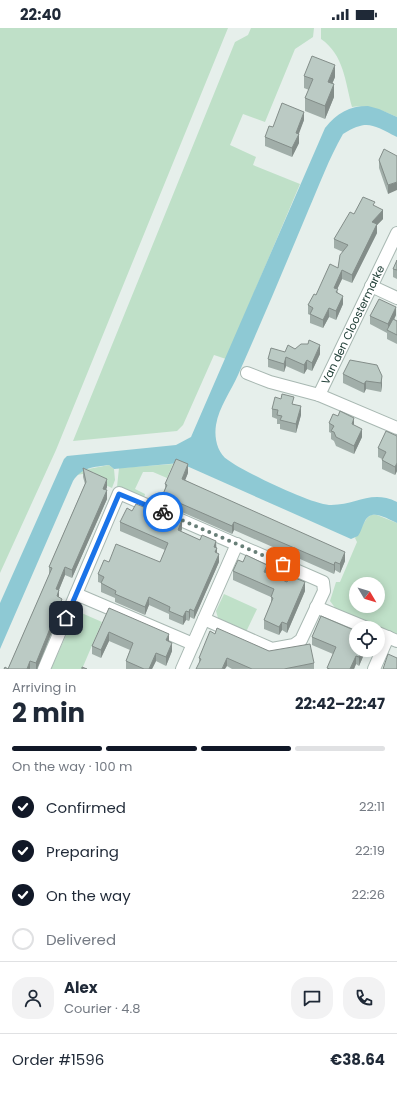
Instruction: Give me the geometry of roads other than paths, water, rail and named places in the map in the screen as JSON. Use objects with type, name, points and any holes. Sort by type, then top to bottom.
[{"type":"street","name":"Van den Cloostermarke","points":[[319,395],[397,233]]},
{"type":"street","points":[[372,286],[397,298]]},
{"type":"street","points":[[247,373],[270,382],[319,395],[397,428]]},
{"type":"street","points":[[44,669],[119,494],[323,582],[324,591],[301,640],[294,645],[272,649],[204,619]]},
{"type":"street","points":[[182,669],[237,544]]},
{"type":"street","points":[[76,594],[193,644]]},
{"type":"street","points":[[316,606],[351,621]]},
{"type":"street","points":[[374,669],[388,637]]},
{"type":"water","points":[[368,106],[397,117],[397,137],[382,129],[370,125],[358,126],[343,134],[324,172],[238,375],[220,412],[215,435],[219,449],[224,457],[262,479],[308,499],[329,505],[339,505],[379,497],[387,498],[397,502],[397,523],[384,517],[372,515],[365,521],[358,536],[351,539],[180,463],[114,469],[109,465],[89,468],[80,473],[73,481],[0,649],[0,603],[64,459],[67,456],[176,445],[191,437],[325,128],[334,118],[344,111],[355,107]]}]
